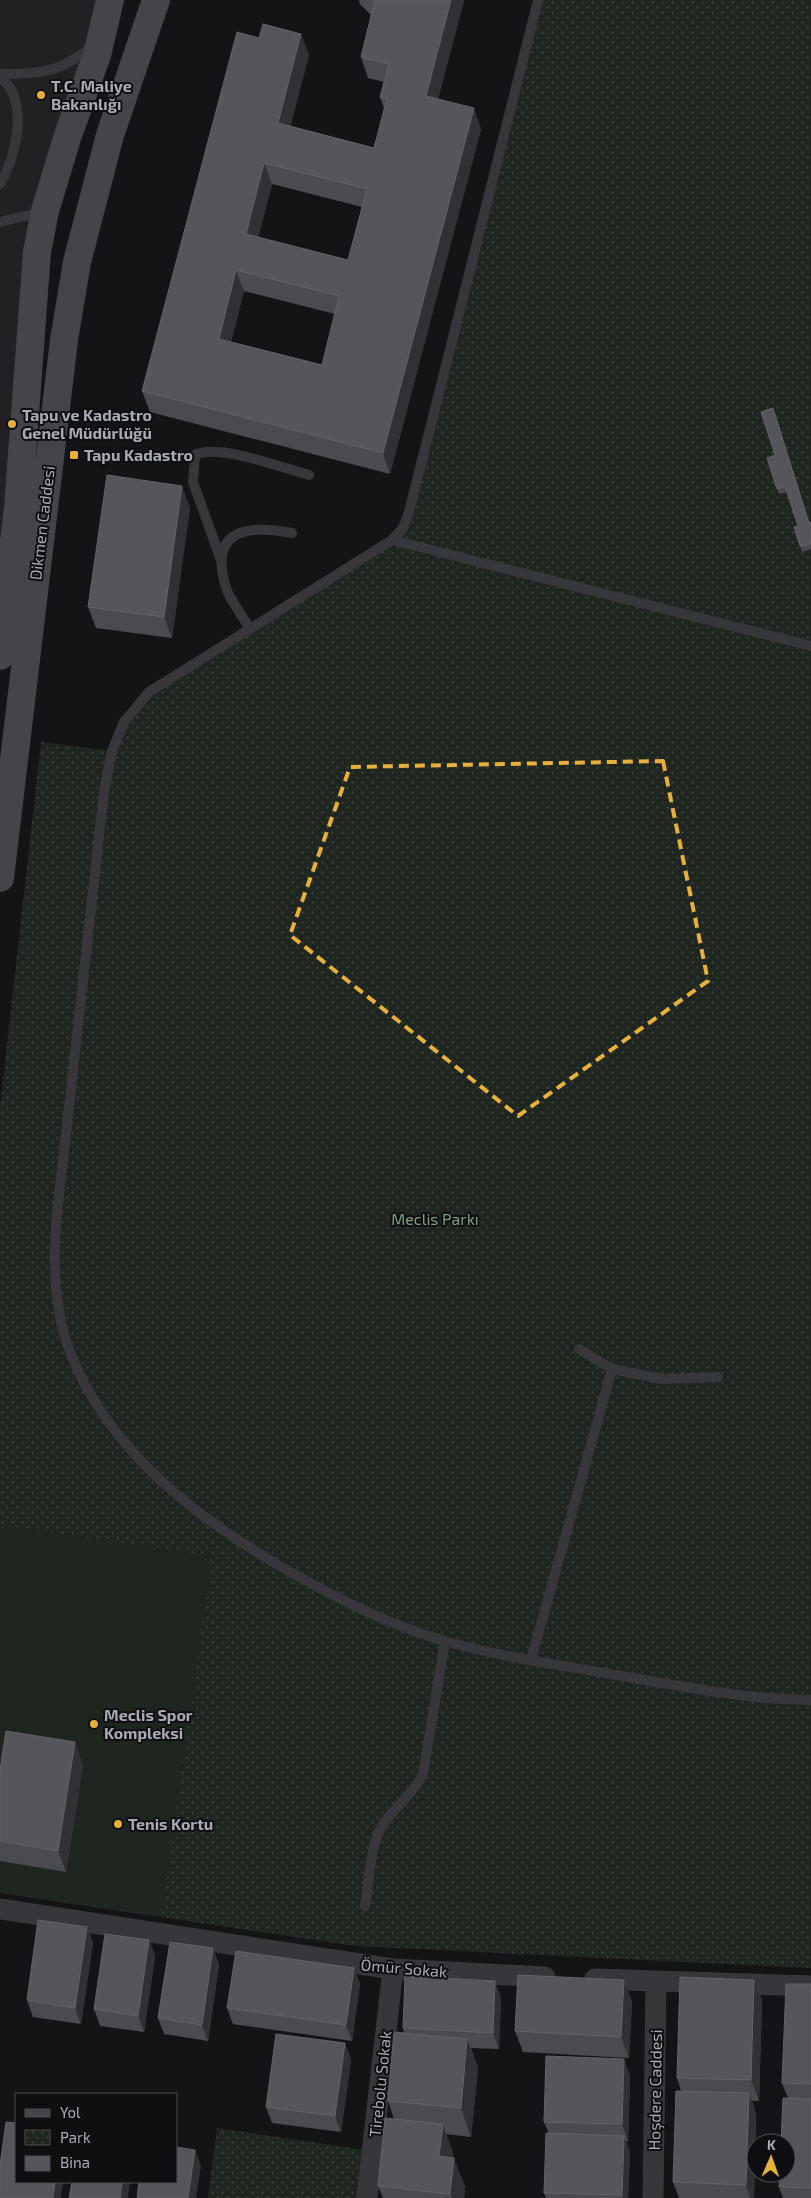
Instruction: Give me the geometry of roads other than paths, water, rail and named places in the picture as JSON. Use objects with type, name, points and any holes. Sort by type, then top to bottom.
[{"type":"main road","name":"Dikmen Caddesi","points":[[0,656],[18,508],[32,340],[37,252],[45,212],[68,135],[100,40],[110,0]]},
{"type":"main road","name":"Dikmen Caddesi","points":[[0,878],[64,340],[77,262],[110,135],[156,0]]},
{"type":"main road","points":[[45,212],[87,224]]},
{"type":"main road","points":[[37,252],[77,262]]},
{"type":"street","name":"Ömür Sokak","points":[[0,1910],[393,1970],[656,1982],[811,1986]]},
{"type":"street","name":"Tirebolu Sokak","points":[[367,2198],[393,1970]]},
{"type":"street","name":"Hoşdere Caddesi","points":[[654,2198],[656,1982]]},
{"type":"lane","points":[[538,0],[409,512],[403,528],[392,540],[149,692],[124,722],[112,751],[104,792],[53,1255],[59,1308],[72,1356],[91,1395],[115,1433],[139,1461],[205,1518],[237,1540],[354,1606],[445,1641],[531,1660],[736,1695],[811,1700]]},
{"type":"lane","points":[[0,75],[36,74],[61,67],[81,56],[100,40]]},
{"type":"lane","points":[[0,75],[10,88],[17,109],[17,133],[12,157],[0,184]]},
{"type":"lane","points":[[0,222],[45,212]]},
{"type":"lane","points":[[249,628],[229,594],[221,560],[193,482],[195,455],[203,451],[225,452],[309,475]]},
{"type":"lane","points":[[221,560],[225,544],[239,532],[255,529],[292,533]]},
{"type":"lane","points":[[392,540],[811,646]]},
{"type":"lane","points":[[579,1349],[612,1370],[662,1379],[718,1377]]},
{"type":"lane","points":[[531,1660],[612,1370]]},
{"type":"lane","points":[[365,1906],[376,1836],[384,1823],[416,1788],[423,1774],[445,1641]]},
{"type":"place","name":"T.C. Maliye Bakanlığı","points":[[41,95]]},
{"type":"place","name":"Tapu ve Kadastro Genel Müdürlüğü","points":[[12,424]]},
{"type":"place","name":"Tapu Kadastro","points":[[74,455]]},
{"type":"place","name":"Meclis Spor Kompleksi","points":[[94,1724]]},
{"type":"place","name":"Tenis Kortu","points":[[118,1824]]},
{"type":"park label","name":"Meclis Parkı","points":[[435,1219]]}]
